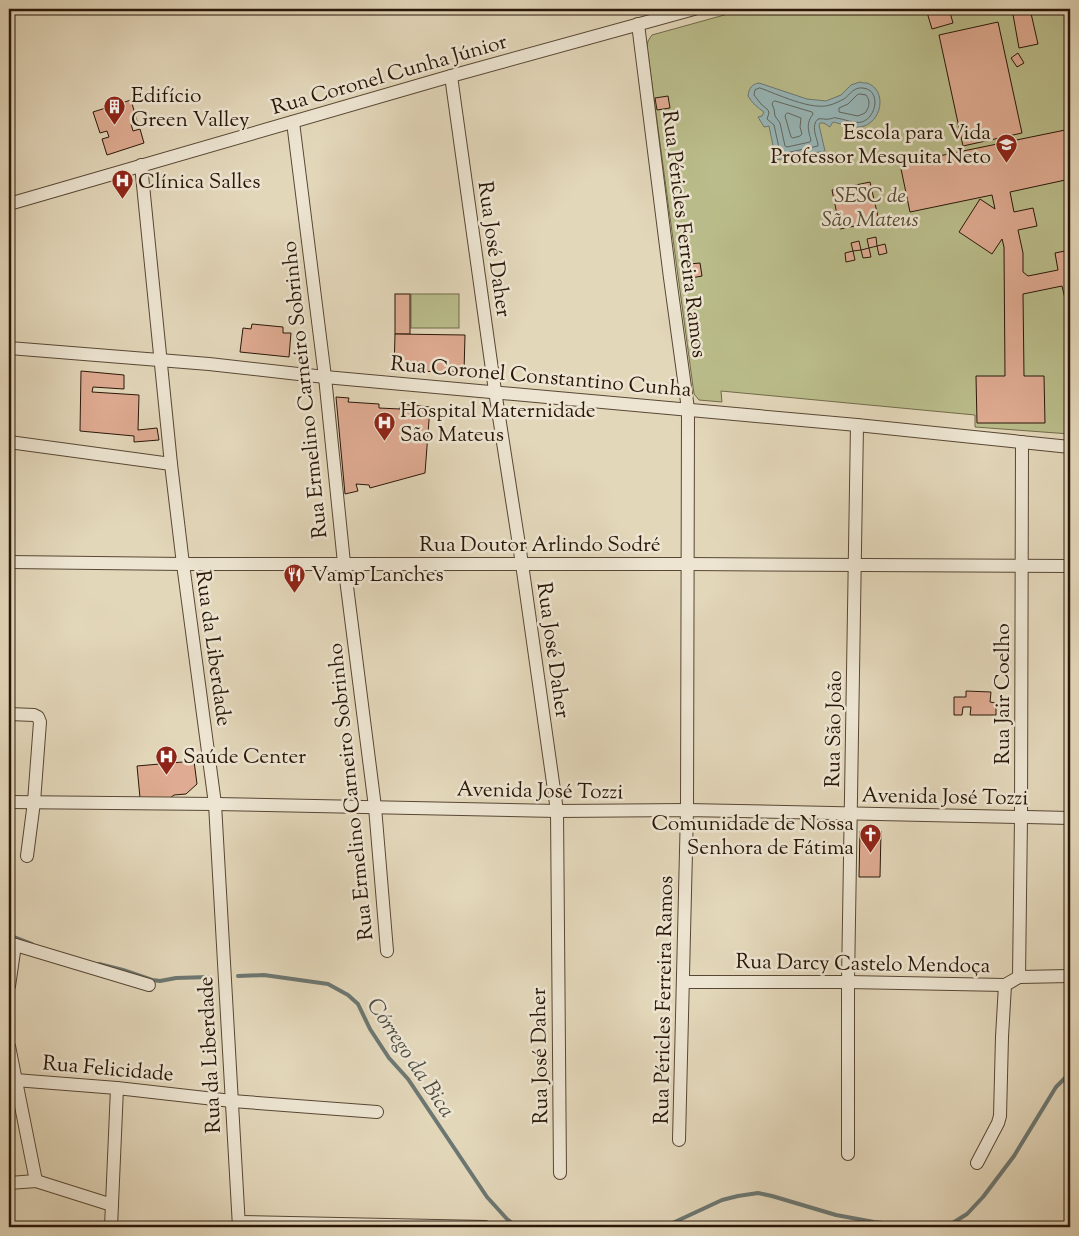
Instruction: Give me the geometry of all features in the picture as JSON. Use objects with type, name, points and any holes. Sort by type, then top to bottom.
[{"type":"street","name":"Rua Coronel Cunha Júnior","points":[[9,204],[451,76],[694,9]]},
{"type":"street","name":"Rua Péricles Ferreira Ramos","points":[[638,24],[688,409],[687,810],[679,1140]]},
{"type":"street","name":"Rua José Daher","points":[[451,76],[557,811],[560,1173]]},
{"type":"street","name":"Rua Ermelino Carneiro Sobrinho","points":[[292,122],[325,377],[344,563],[375,807],[387,951]]},
{"type":"street","name":"Rua da Liberdade","points":[[141,165],[171,464],[215,804],[239,1224]]},
{"type":"street","name":"Rua Coronel Constantino Cunha","points":[[9,348],[208,364],[325,377],[857,424],[1070,447]]},
{"type":"street","name":"Rua São João","points":[[848,1154],[848,982],[857,424]]},
{"type":"street","points":[[9,442],[171,464]]},
{"type":"street","name":"Rua Jair Coelho","points":[[1020,977],[1022,442]]},
{"type":"street","name":"Rua Doutor Arlindo Sodré","points":[[9,562],[1070,566]]},
{"type":"street","points":[[9,714],[34,715],[40,719],[34,802],[26,856]]},
{"type":"street","name":"Avenida José Tozzi","points":[[9,802],[557,811],[687,810],[1070,818]]},
{"type":"street","points":[[9,986],[12,944],[149,985]]},
{"type":"street","name":"Rua Darcy Castelo Mendoça","points":[[684,982],[848,982],[1005,985],[1020,977],[1070,976]]},
{"type":"street","points":[[977,1163],[1000,1116],[1005,985]]},
{"type":"street","points":[[9,1046],[36,1181]]},
{"type":"street","name":"Rua Felicidade","points":[[15,1080],[117,1088],[232,1101],[377,1112]]},
{"type":"street","points":[[111,1227],[117,1088]]},
{"type":"street","points":[[9,1183],[36,1181],[112,1205]]},
{"type":"street","points":[[239,1224],[485,1227]]},
{"type":"green space","name":"SESC de São Mateus","points":[[746,9],[1070,9],[1070,434],[975,427],[975,415],[721,391],[722,402],[699,400],[694,394],[647,47],[652,35]]},
{"type":"green space","points":[[411,294],[459,294],[459,328],[411,328]]},
{"type":"water","points":[[860,82],[867,83],[878,92],[880,106],[873,120],[867,125],[860,127],[834,122],[830,127],[820,123],[825,151],[776,160],[769,126],[764,127],[758,117],[762,116],[764,112],[748,96],[754,84],[759,83],[807,99],[826,101],[841,95],[851,85]]},
{"type":"building","points":[[926,9],[949,9],[953,23],[932,29]]},
{"type":"building","points":[[1012,9],[1030,9],[1038,44],[1019,48]]},
{"type":"building","points":[[998,22],[1022,133],[963,146],[939,35]]},
{"type":"building","points":[[1018,53],[1024,63],[1017,67],[1011,58]]},
{"type":"building","points":[[668,96],[670,108],[657,110],[655,98]]},
{"type":"building","name":"Edifício Green Valley","points":[[131,100],[137,121],[131,124],[133,131],[140,129],[144,143],[107,155],[102,139],[109,137],[107,131],[100,133],[93,112]]},
{"type":"building","points":[[1070,129],[1070,179],[1010,192],[1014,212],[1033,208],[1037,226],[1018,230],[1023,253],[1023,272],[1028,276],[1058,270],[1055,253],[1070,250],[1070,302],[1066,303],[1062,286],[1023,294],[1024,376],[1044,376],[1045,423],[977,423],[976,376],[1005,376],[1004,247],[1002,239],[992,254],[959,232],[980,199],[995,209],[992,195],[910,212],[900,164]]},
{"type":"building","points":[[870,182],[879,221],[840,229],[832,190]]},
{"type":"building","points":[[876,237],[877,246],[869,248],[867,239]]},
{"type":"building","points":[[859,241],[861,250],[853,251],[851,243]]},
{"type":"building","points":[[885,244],[887,253],[879,255],[877,246]]},
{"type":"building","points":[[869,248],[871,257],[863,258],[861,250]]},
{"type":"building","points":[[853,251],[855,260],[846,262],[845,253]]},
{"type":"building","points":[[700,263],[702,276],[691,278],[689,264]]},
{"type":"building","points":[[395,294],[410,294],[410,334],[395,334]]},
{"type":"building","points":[[252,324],[283,327],[283,333],[291,333],[289,357],[240,352],[243,328],[251,329]]},
{"type":"building","points":[[395,334],[465,335],[464,372],[394,371]]},
{"type":"building","points":[[81,371],[124,375],[124,389],[93,387],[92,392],[139,395],[138,430],[157,428],[159,440],[134,442],[134,436],[80,431]]},
{"type":"building","name":"Hospital Maternidade São Mateus","points":[[336,397],[349,398],[348,402],[379,404],[379,408],[400,409],[401,404],[430,407],[425,473],[370,488],[369,485],[356,484],[358,491],[345,494]]},
{"type":"building","points":[[966,691],[991,692],[990,702],[996,703],[996,715],[970,715],[971,707],[963,707],[962,715],[954,715],[954,697],[966,697]]},
{"type":"building","name":"Saúde Center","points":[[194,761],[197,784],[186,794],[174,795],[170,798],[140,798],[137,766]]},
{"type":"building","name":"Comunidade de Nossa Senhora de Fátima","points":[[860,831],[881,831],[880,877],[859,877]]},
{"type":"waterway","name":"Córrego da Bica","points":[[9,935],[32,944]]},
{"type":"waterway","name":"Córrego da Bica","points":[[99,964],[160,981],[176,978],[209,977]]},
{"type":"waterway","name":"Córrego da Bica","points":[[238,976],[264,975],[328,984],[348,995],[358,1004],[370,1029],[389,1058],[408,1079],[487,1197],[517,1227]]},
{"type":"waterway","name":"Córrego da Bica","points":[[664,1227],[722,1200],[758,1193],[836,1215],[874,1222],[939,1227],[951,1224],[967,1214],[983,1197],[1014,1156],[1056,1087],[1070,1073]]},
{"type":"place","name":"Edifício Green Valley","points":[[115,126]]},
{"type":"place","name":"Escola para Vida Professor Mesquita Neto","points":[[1007,163]]},
{"type":"place","name":"Clínica Salles","points":[[122,200]]},
{"type":"place","name":"Hospital Maternidade São Mateus","points":[[384,441]]},
{"type":"place","name":"Vamp Lanches","points":[[295,593]]},
{"type":"place","name":"Saúde Center","points":[[167,775]]},
{"type":"place","name":"Comunidade de Nossa Senhora de Fátima","points":[[870,854]]}]
